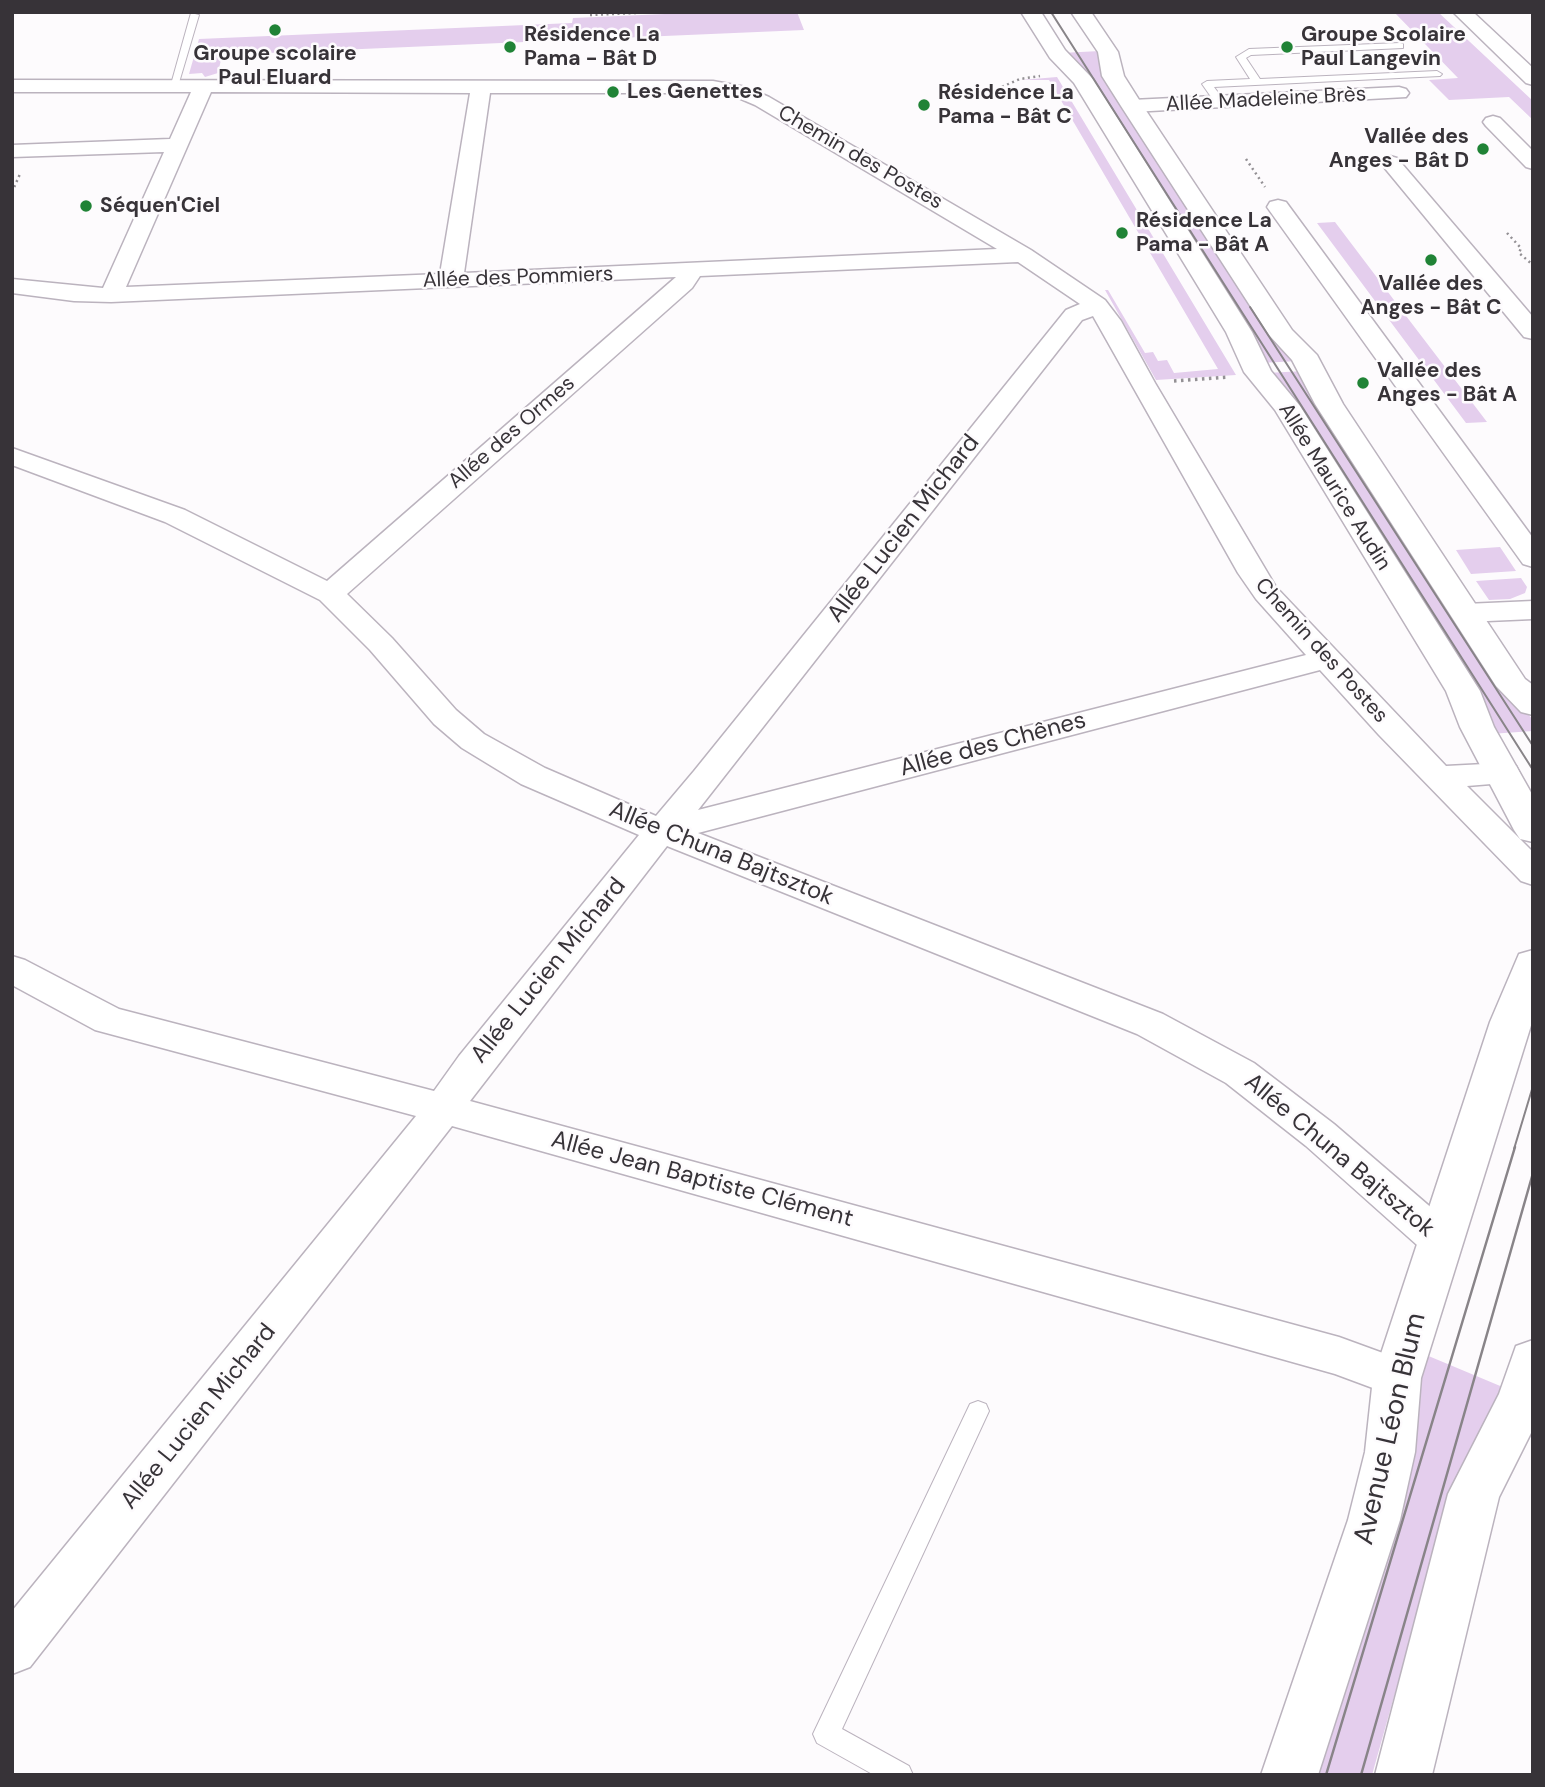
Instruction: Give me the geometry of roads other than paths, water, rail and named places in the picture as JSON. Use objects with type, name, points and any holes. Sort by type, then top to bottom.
[{"type":"street","name":"Allée Maurice Audin","points":[[1031,12],[1057,54],[1079,75],[1239,332],[1261,380],[1286,406],[1463,691],[1477,727],[1518,773],[1533,830]]},
{"type":"street","name":"Allée Maurice Audin","points":[[1081,12],[1108,52],[1113,76],[1132,106],[1282,335],[1310,366],[1329,404],[1513,686],[1533,704]]},
{"type":"street","points":[[1462,12],[1533,79]]},
{"type":"street","name":"Chemin des Postes","points":[[12,86],[713,87],[739,91],[810,129],[1023,255],[1097,305],[1109,321],[1251,573],[1326,659],[1533,873]]},
{"type":"street","points":[[111,295],[204,86]]},
{"type":"street","points":[[451,281],[481,87]]},
{"type":"street","name":"Allée Madeleine Brès","points":[[1132,106],[1399,93]]},
{"type":"street","points":[[1493,122],[1533,163]]},
{"type":"street","points":[[17,161],[177,145]]},
{"type":"street","points":[[1390,162],[1533,332]]},
{"type":"street","points":[[1278,207],[1533,558]]},
{"type":"street","name":"Allée des Pommiers","points":[[12,286],[74,294],[111,295],[1023,255]]},
{"type":"street","name":"Allée des Ormes","points":[[330,594],[684,283],[692,270]]},
{"type":"street","name":"Allée Lucien Michard","points":[[12,1650],[425,1134],[442,1108],[1073,314],[1097,305]]},
{"type":"street","name":"Allée Chuna Bajtsztok","points":[[12,456],[174,516],[330,594],[381,644],[445,717],[473,741],[533,776],[661,831],[1150,1024],[1240,1073],[1320,1135],[1441,1241]]},
{"type":"street","points":[[1465,613],[1533,610]]},
{"type":"street","name":"Allée des Chênes","points":[[661,831],[1326,659]]},
{"type":"street","points":[[1438,777],[1518,773]]},
{"type":"street","name":"Avenue Léon Blum","points":[[1289,1775],[1374,1520],[1390,1452],[1397,1378],[1511,1022],[1533,964]]},
{"type":"street","name":"Allée Jean Baptiste Clément","points":[[12,969],[108,1020],[442,1108],[1339,1356],[1397,1378]]},
{"type":"street","points":[[1403,1775],[1474,1494],[1523,1398],[1533,1360]]},
{"type":"lane","points":[[173,86],[194,15]]},
{"type":"lane","points":[[1257,82],[1241,57],[1250,52],[1400,46]]},
{"type":"lane","points":[[1220,102],[1207,84],[1437,74]]},
{"type":"lane","points":[[900,1775],[826,1734],[978,1411]]},
{"type":"tram line","points":[[1051,12],[1533,770]]},
{"type":"tram line","points":[[1250,307],[1533,746]]},
{"type":"tram line","points":[[1514,1149],[1533,1086]]},
{"type":"tram line","points":[[1326,1775],[1515,1147]]},
{"type":"tram line","points":[[1361,1775],[1533,1173]]},
{"type":"place","name":"Groupe scolaire Paul Eluard","points":[[275,30]]},
{"type":"place","name":"Résidence La Pama - Bât D","points":[[510,47]]},
{"type":"place","name":"Groupe Scolaire Paul Langevin","points":[[1287,47]]},
{"type":"place","name":"Les Genettes","points":[[613,92]]},
{"type":"place","name":"Résidence La Pama - Bât C","points":[[924,105]]},
{"type":"place","name":"Vallée des Anges - Bât D","points":[[1483,149]]},
{"type":"place","name":"Séquen'Ciel","points":[[86,206]]},
{"type":"place","name":"Résidence La Pama - Bât A","points":[[1122,233]]},
{"type":"place","name":"Vallée des Anges - Bât C","points":[[1431,260]]},
{"type":"place","name":"Vallée des Anges - Bât A","points":[[1363,383]]}]
